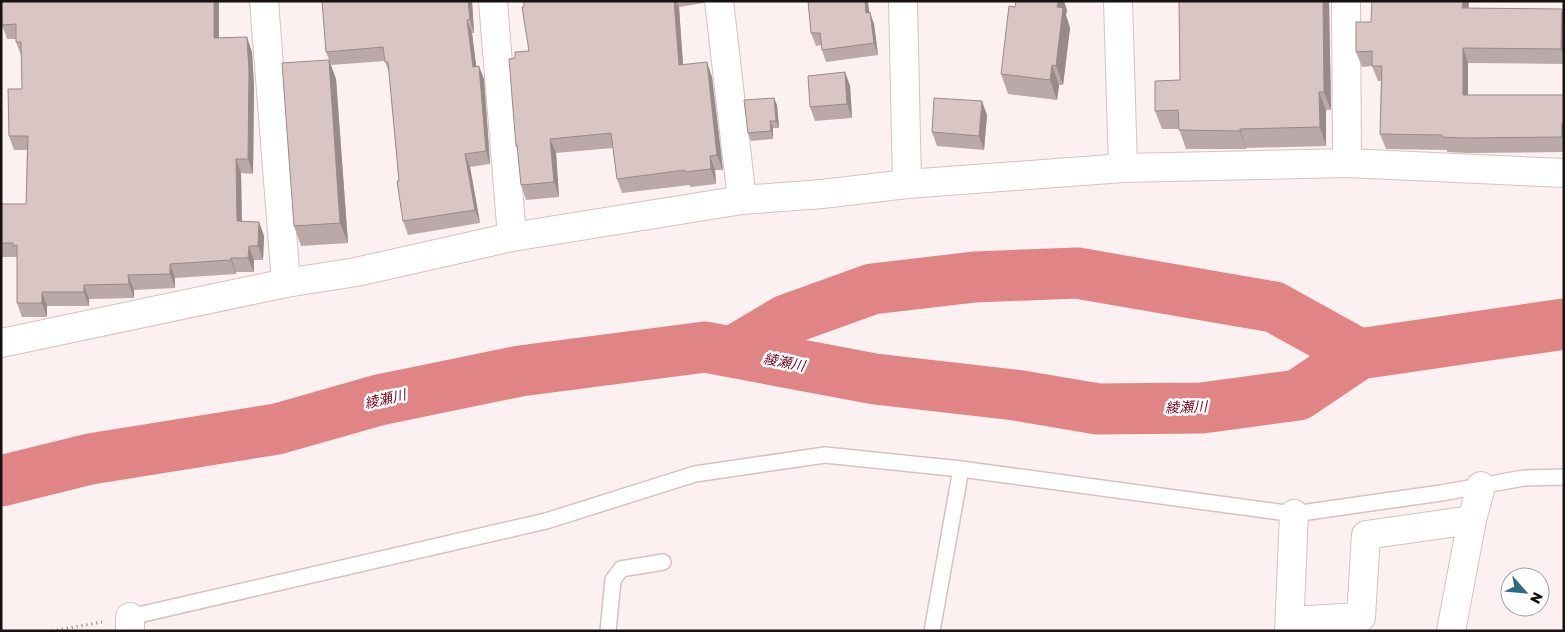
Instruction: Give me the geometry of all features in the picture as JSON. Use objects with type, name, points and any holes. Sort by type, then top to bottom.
[{"type":"street","points":[[264,1],[286,283]]},
{"type":"street","points":[[493,1],[512,238]]},
{"type":"street","points":[[719,1],[742,200]]},
{"type":"street","points":[[903,1],[906,184]]},
{"type":"street","points":[[1118,1],[1123,168]]},
{"type":"street","points":[[1346,1],[1347,163]]},
{"type":"street","points":[[1,343],[286,283],[356,272],[512,238],[742,200],[822,194],[906,184],[1123,168],[1347,163],[1564,173]]},
{"type":"street","points":[[1451,631],[1472,520],[1481,486]]},
{"type":"street","points":[[1294,514],[1289,626],[1361,618],[1366,535],[1472,520]]},
{"type":"lane","points":[[130,624],[546,522],[695,474],[825,456],[961,469],[1294,514],[1441,493],[1524,478],[1564,477]]},
{"type":"lane","points":[[932,631],[961,469]]},
{"type":"lane","points":[[608,631],[613,580],[621,569],[663,562]]},
{"type":"path","points":[[52,631],[130,624]]},
{"type":"building","points":[[1,1],[214,1],[214,38],[247,37],[249,72],[248,159],[236,159],[237,221],[259,222],[258,246],[249,246],[248,258],[170,264],[170,274],[128,275],[129,284],[84,285],[84,292],[42,292],[42,303],[17,303],[17,245],[1,243],[1,204],[26,204],[28,136],[9,136],[8,89],[22,89],[21,42],[16,42],[16,24],[2,25]]},
{"type":"building","points":[[322,1],[468,1],[470,19],[467,20],[473,67],[479,66],[486,151],[465,154],[475,210],[403,221],[397,181],[399,181],[388,62],[385,62],[383,47],[326,52]]},
{"type":"building","points":[[524,1],[674,1],[679,65],[707,62],[717,155],[710,156],[711,169],[685,172],[685,170],[617,179],[611,133],[550,139],[554,182],[521,185],[509,59],[515,58],[515,52],[529,51],[522,7],[524,7]]},
{"type":"building","points":[[808,1],[865,1],[866,13],[870,12],[874,43],[822,50],[820,33],[811,33]]},
{"type":"building","points":[[1016,1],[1058,1],[1057,7],[1063,8],[1056,66],[1052,65],[1050,80],[1001,74],[1009,6],[1015,7]]},
{"type":"building","points":[[1179,1],[1323,1],[1324,92],[1319,92],[1320,127],[1240,129],[1240,131],[1179,130],[1178,110],[1155,111],[1155,81],[1180,80]]},
{"type":"building","points":[[1372,1],[1463,1],[1462,8],[1562,9],[1561,49],[1463,48],[1463,95],[1564,95],[1562,137],[1464,138],[1442,137],[1442,135],[1380,134],[1382,66],[1372,66],[1372,51],[1356,52],[1356,22],[1371,22]]},
{"type":"building","points":[[329,60],[340,223],[294,226],[282,63]]},
{"type":"building","points":[[845,72],[847,104],[810,107],[808,76]]},
{"type":"building","points":[[774,98],[776,121],[770,121],[771,131],[748,133],[744,100]]},
{"type":"building","points":[[934,98],[982,101],[979,136],[932,132]]},
{"type":"waterway","points":[[732,352],[786,320],[872,289],[975,277],[1077,273],[1274,307],[1359,354]]},
{"type":"waterway","name":"綾瀬川","points":[[1,481],[90,459],[277,429],[379,400],[520,371],[705,347],[875,379],[1015,395],[1098,409],[1202,408],[1298,395],[1359,354],[1564,324]]}]
